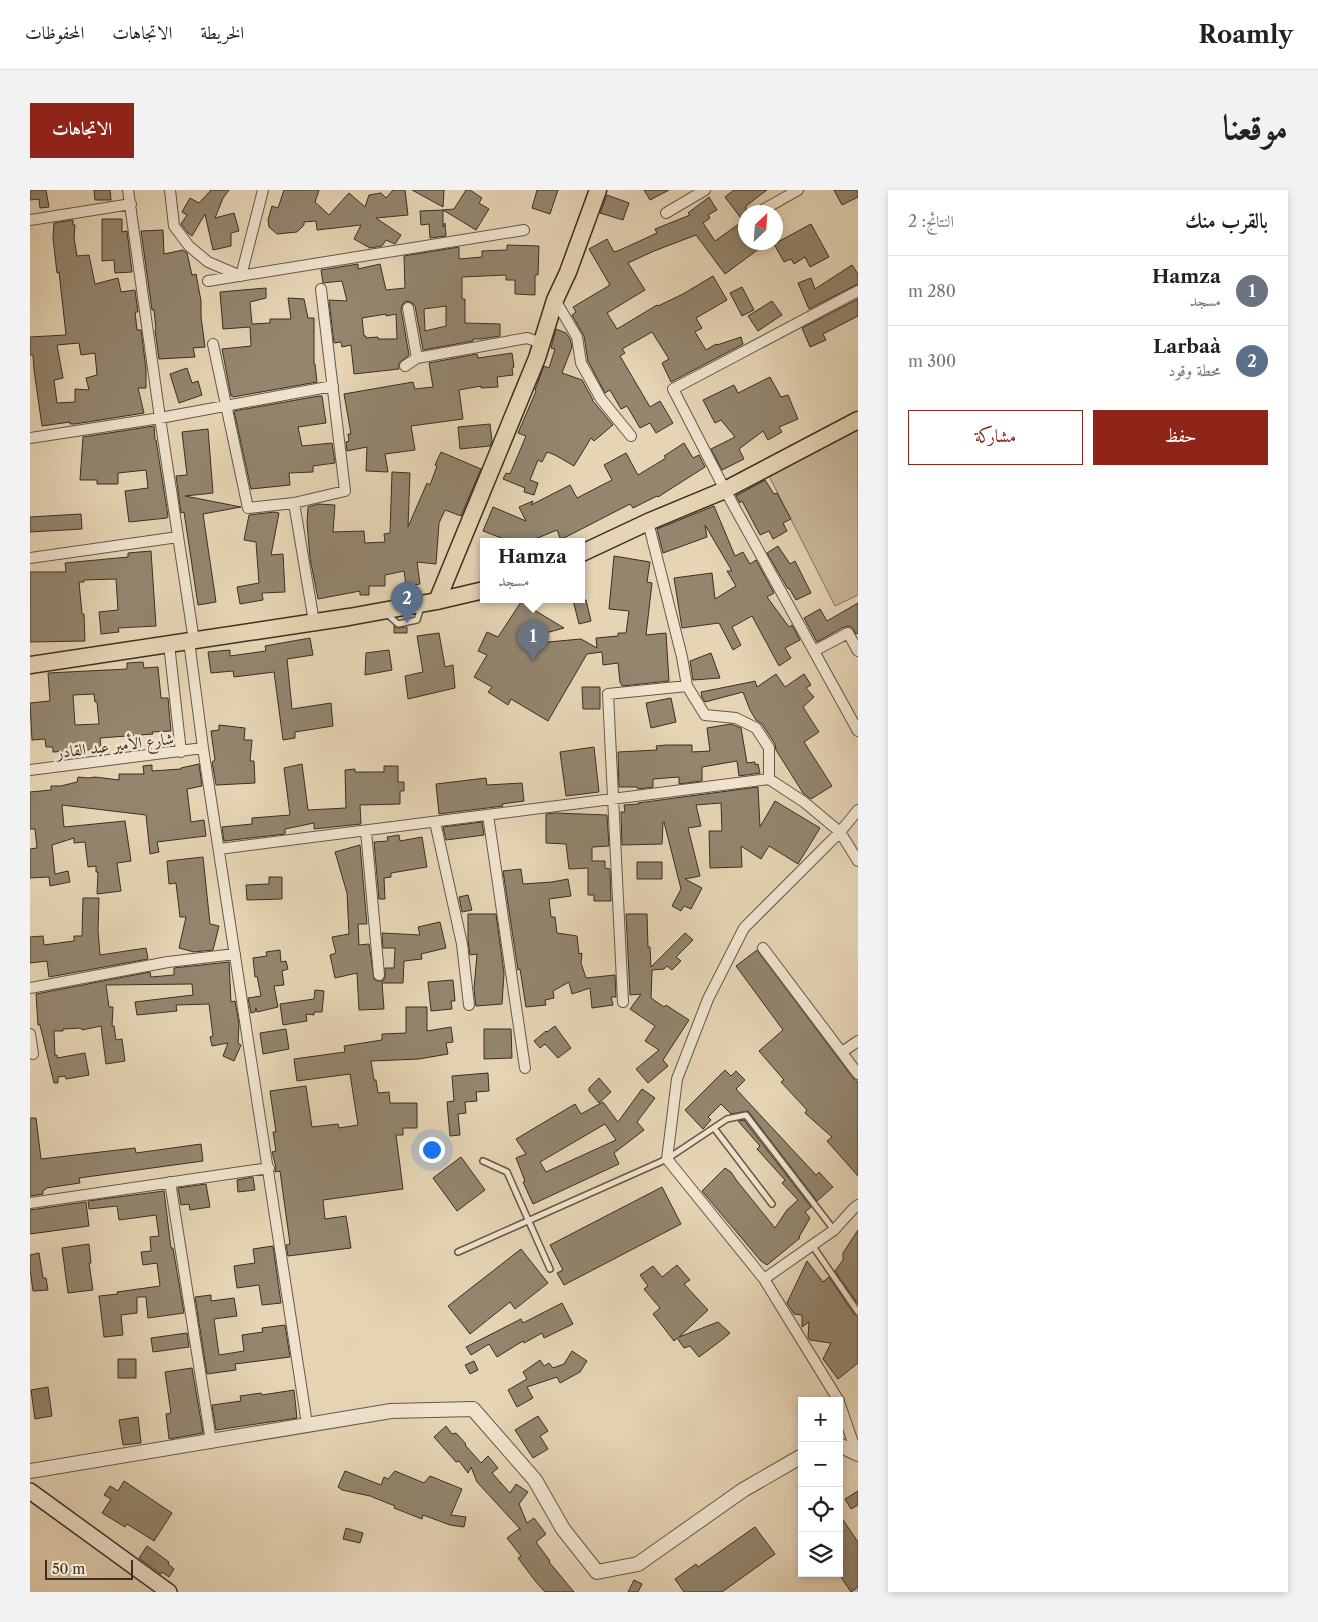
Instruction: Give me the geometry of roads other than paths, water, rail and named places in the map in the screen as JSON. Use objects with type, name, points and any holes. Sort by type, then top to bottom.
[{"type":"main road","points":[[430,603],[542,343],[555,300],[568,272],[598,190]]},
{"type":"main road","points":[[585,552],[648,522],[725,490],[858,420]]},
{"type":"main road","points":[[30,666],[384,611],[430,603],[480,591]]},
{"type":"main road","points":[[30,1491],[169,1592]]},
{"type":"street","points":[[128,190],[178,537],[203,748],[307,1424]]},
{"type":"street","points":[[170,190],[174,226],[189,246],[208,262],[241,276]]},
{"type":"street","points":[[241,276],[263,190]]},
{"type":"street","points":[[666,213],[705,190]]},
{"type":"street","points":[[772,205],[798,190]]},
{"type":"street","points":[[30,220],[131,204]]},
{"type":"street","points":[[208,281],[524,230]]},
{"type":"street","points":[[213,344],[248,508],[294,503],[345,491],[321,289]]},
{"type":"street","points":[[858,290],[673,390],[725,490],[858,731]]},
{"type":"street","points":[[555,300],[577,337],[581,363],[601,399],[631,436]]},
{"type":"street","points":[[408,308],[417,358]]},
{"type":"street","points":[[405,366],[417,358],[527,338],[542,343]]},
{"type":"street","points":[[30,438],[160,418],[333,386]]},
{"type":"street","points":[[294,503],[314,622]]},
{"type":"street","points":[[648,522],[682,657],[687,686],[705,715],[736,718],[756,728],[769,748],[770,779]]},
{"type":"street","points":[[30,558],[178,537]]},
{"type":"street","points":[[814,651],[848,634],[858,651]]},
{"type":"street","points":[[169,644],[181,752]]},
{"type":"street","points":[[623,1002],[608,694],[687,686]]},
{"type":"street","name":"شارع الأمير عبد القادر","points":[[30,770],[203,748]]},
{"type":"street","points":[[219,849],[770,779],[804,802],[840,832],[858,861]]},
{"type":"street","points":[[837,1397],[764,1279],[668,1159],[677,1079],[708,999],[744,928],[840,832],[858,810]]},
{"type":"street","points":[[488,815],[526,1068]]},
{"type":"street","points":[[436,822],[462,944],[469,1004]]},
{"type":"street","points":[[366,830],[379,975]]},
{"type":"street","points":[[763,948],[858,1074]]},
{"type":"street","points":[[30,988],[168,962],[235,954]]},
{"type":"street","points":[[30,1034],[33,1054]]},
{"type":"street","points":[[842,1052],[858,1041]]},
{"type":"street","points":[[30,1203],[269,1168]]},
{"type":"street","points":[[170,1182],[211,1441]]},
{"type":"street","points":[[764,1279],[834,1230],[857,1209]]},
{"type":"street","points":[[30,1471],[391,1410],[473,1409],[536,1480],[562,1529],[597,1572],[638,1564],[743,1490],[798,1458]]},
{"type":"street","points":[[843,1412],[858,1454]]},
{"type":"street","points":[[843,1447],[858,1454]]},
{"type":"lane","points":[[458,1252],[668,1159],[727,1119],[746,1115],[834,1230]]},
{"type":"lane","points":[[714,1128],[772,1204]]},
{"type":"lane","points":[[483,1161],[507,1172],[550,1269]]},
{"type":"lane","points":[[812,1245],[858,1312]]},
{"type":"place","name":"Larbaà","points":[[407,623]]},
{"type":"place","name":"Hamza","points":[[533,661]]}]
